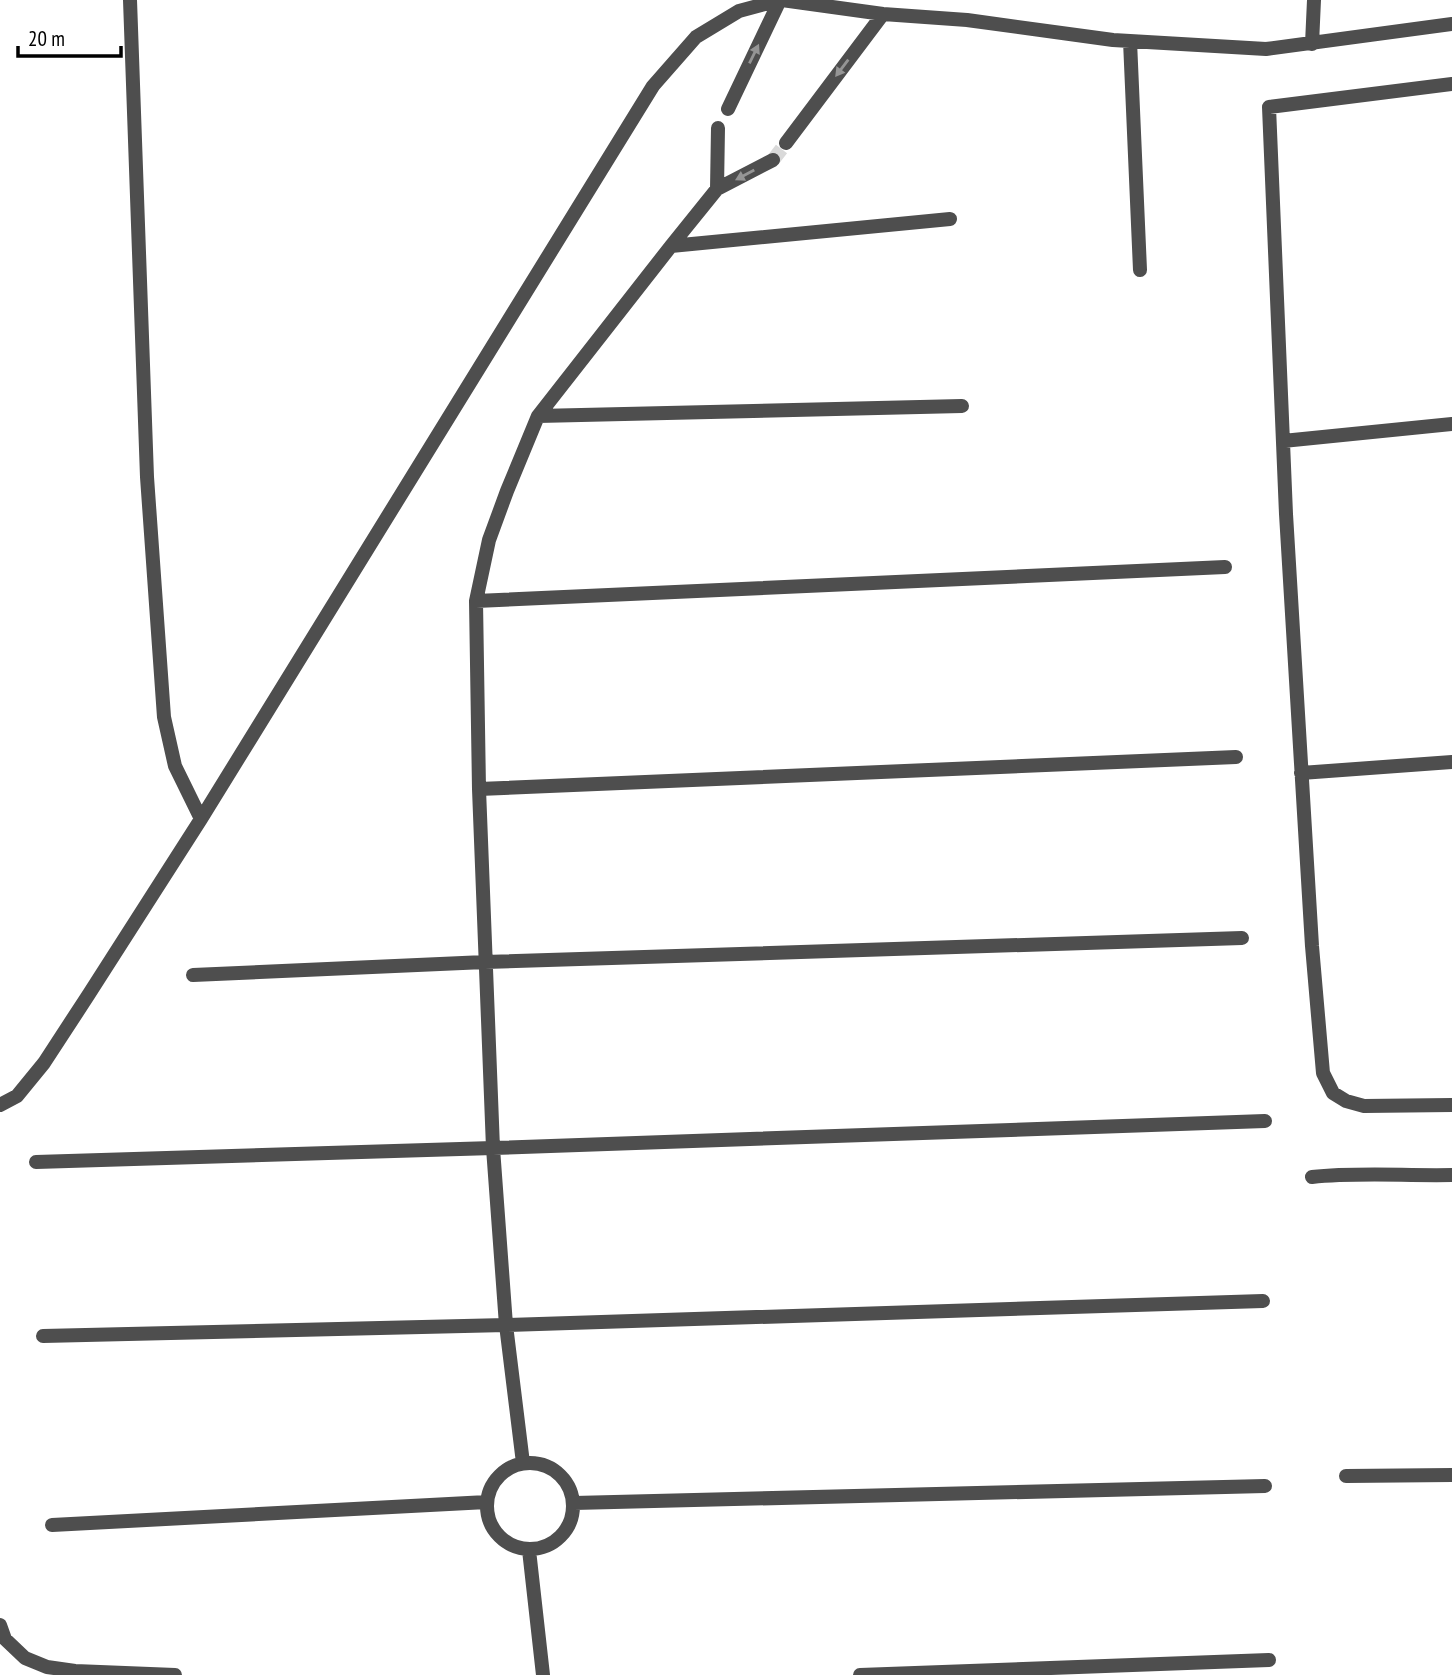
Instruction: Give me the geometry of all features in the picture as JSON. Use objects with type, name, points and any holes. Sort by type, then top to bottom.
[{"type":"street","points":[[130,0],[147,477],[164,717],[175,766],[201,819]]},
{"type":"street","points":[[728,109],[781,0]]},
{"type":"street","points":[[0,1105],[17,1096],[44,1063],[201,819],[653,86],[696,37],[739,12],[781,0],[1130,41],[1266,49],[1452,24]]},
{"type":"street","points":[[1312,44],[1314,0]]},
{"type":"street","points":[[786,143],[883,14]]},
{"type":"street","points":[[1130,41],[1140,270]]},
{"type":"street","points":[[1452,84],[1269,107],[1301,773],[1323,1073],[1333,1093],[1346,1101],[1364,1106],[1452,1105]]},
{"type":"street","points":[[717,189],[718,128]]},
{"type":"street","points":[[523,1463],[506,1325],[493,1148],[479,789],[476,601],[489,540],[538,416],[717,189],[773,160]]},
{"type":"street","points":[[670,246],[950,219]]},
{"type":"street","points":[[538,416],[962,405]]},
{"type":"street","points":[[1283,441],[1452,424]]},
{"type":"street","points":[[476,601],[1225,567]]},
{"type":"street","points":[[479,789],[1236,758]]},
{"type":"street","points":[[1301,773],[1452,762]]},
{"type":"street","points":[[193,975],[485,962],[1242,938]]},
{"type":"street","points":[[36,1162],[1265,1121]]},
{"type":"street","points":[[1312,1177],[1345,1174],[1452,1175]]},
{"type":"street","points":[[43,1336],[506,1325],[1263,1301]]},
{"type":"street","points":[[523,1463],[538,1463],[551,1468],[563,1478],[571,1490],[573,1518],[556,1541],[544,1548],[529,1550],[515,1547],[503,1540],[493,1529],[488,1517],[487,1502],[498,1476],[523,1463]]},
{"type":"street","points":[[1346,1476],[1452,1475]]},
{"type":"street","points":[[574,1503],[1265,1486]]},
{"type":"street","points":[[52,1525],[487,1502]]},
{"type":"street","points":[[529,1550],[543,1675]]},
{"type":"street","points":[[2,1637],[24,1658],[47,1667],[75,1671],[175,1675]]},
{"type":"street","points":[[860,1675],[1269,1660]]},
{"type":"tunnel","points":[[773,160],[786,143]]}]
